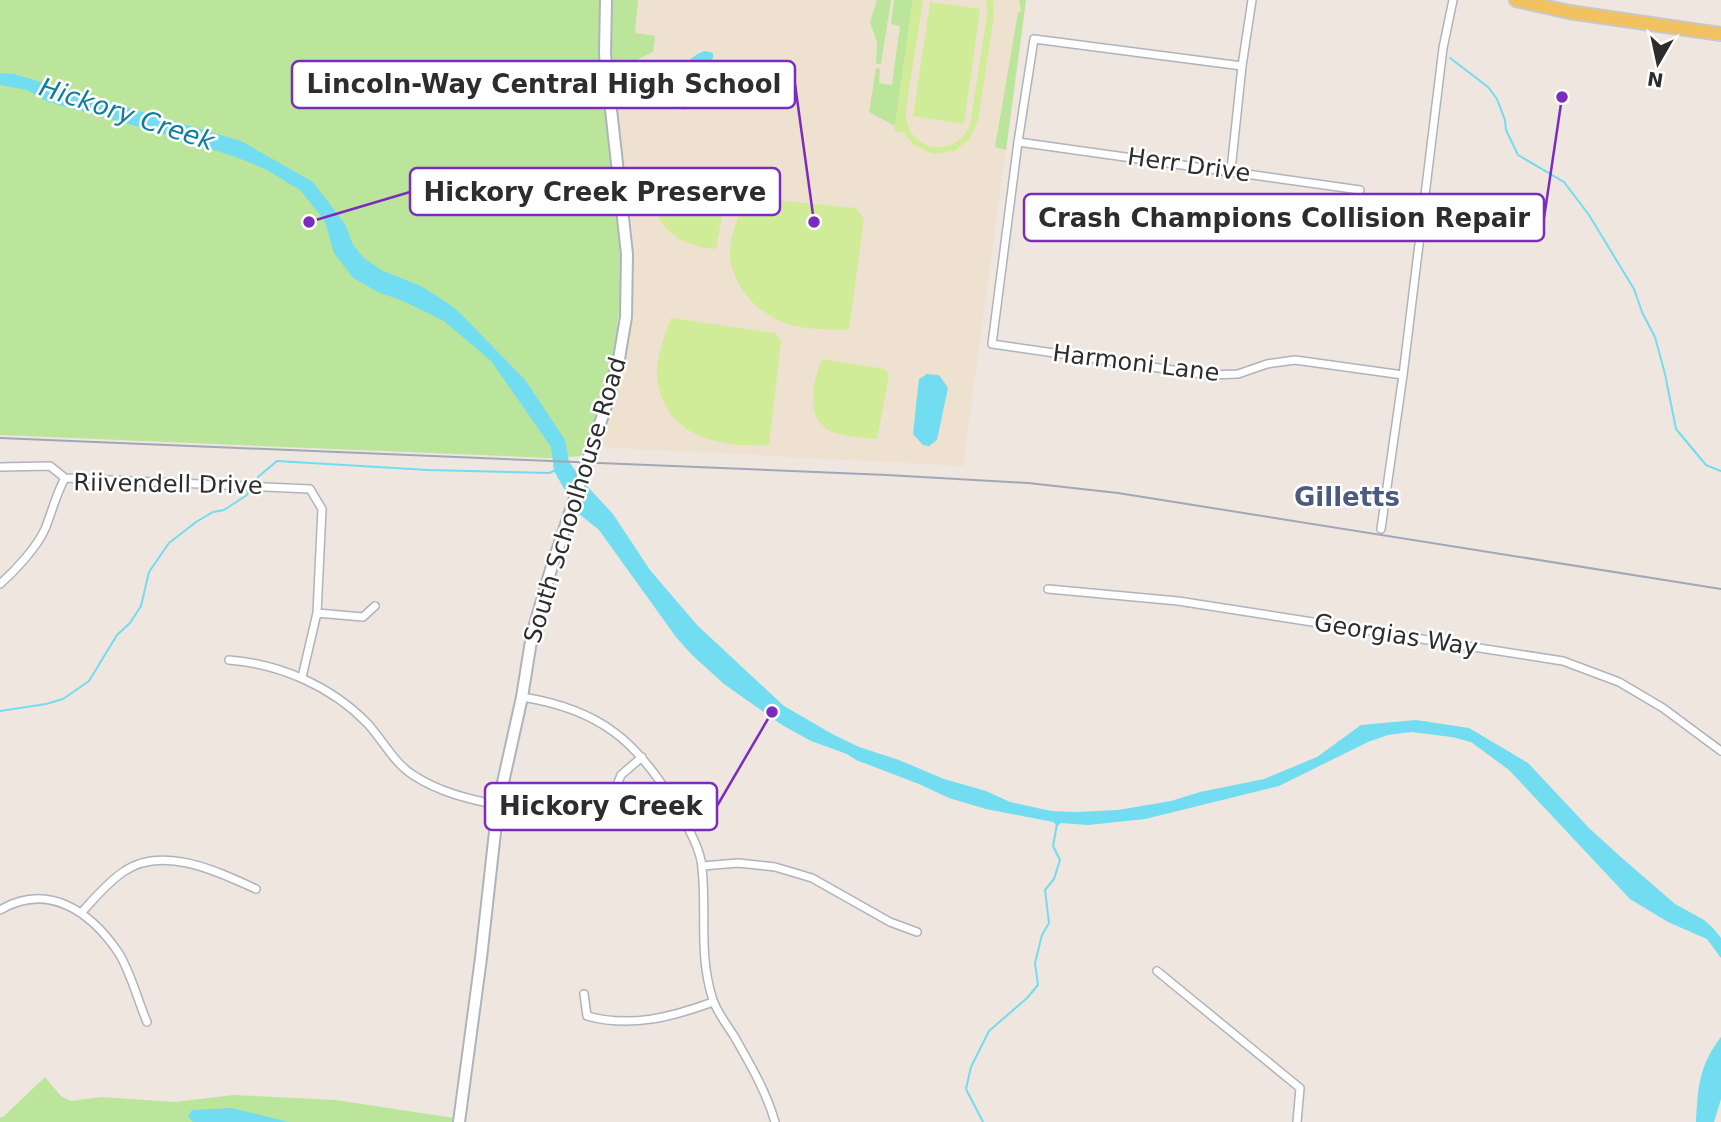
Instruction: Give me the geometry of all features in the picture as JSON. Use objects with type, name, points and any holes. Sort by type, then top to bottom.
[{"type":"main road","points":[[1516,0],[1569,12],[1721,34]]},
{"type":"street","name":"South Schoolhouse Road","points":[[459,1122],[498,806],[532,635],[566,524],[606,409],[619,359],[627,297],[627,254],[606,55],[606,0]]},
{"type":"street","points":[[1231,170],[1252,0]]},
{"type":"street","points":[[1381,529],[1403,375],[1443,48],[1453,0]]},
{"type":"street","points":[[1018,142],[1034,39],[1242,66]]},
{"type":"street","name":"Harmoni Lane","points":[[1018,142],[992,344],[1208,375],[1238,374],[1266,364],[1295,360],[1403,375]]},
{"type":"street","name":"Herr Drive","points":[[1018,142],[1360,190]]},
{"type":"street","points":[[0,467],[50,466],[65,478]]},
{"type":"street","name":"Riivendell Drive","points":[[0,584],[13,573],[44,531],[57,492],[65,478],[310,489],[322,509],[317,613]]},
{"type":"street","name":"Georgias Way","points":[[1048,589],[1178,601],[1563,661],[1619,682],[1664,708],[1721,751]]},
{"type":"street","points":[[302,677],[317,613],[363,617],[375,606]]},
{"type":"street","points":[[229,660],[302,677],[345,702],[411,774],[454,796],[498,806]]},
{"type":"street","points":[[522,696],[548,701],[589,715],[625,740],[657,774],[687,826],[702,866],[702,936],[705,969],[713,1002],[760,1082],[775,1122]]},
{"type":"street","points":[[613,795],[621,775],[642,757]]},
{"type":"street","points":[[81,913],[124,871],[143,862],[176,861],[215,870],[256,889]]},
{"type":"street","points":[[702,866],[738,863],[775,867],[813,878],[890,922],[917,932]]},
{"type":"street","points":[[0,910],[37,897],[62,903],[87,917],[119,954],[147,1022]]},
{"type":"street","points":[[1157,971],[1300,1088],[1297,1122]]},
{"type":"street","points":[[584,994],[587,1016],[628,1023],[685,1013],[713,1002]]},
{"type":"shaded area","points":[[614,0],[1026,0],[963,466],[601,447],[622,377],[633,299],[633,237],[616,97]]},
{"type":"green space","points":[[0,0],[601,0],[601,78],[620,237],[621,294],[614,354],[584,456],[549,458],[0,435]]},
{"type":"green space","points":[[610,0],[638,0],[635,33],[655,36],[653,52],[638,59],[640,64],[623,71],[617,66],[610,50]]},
{"type":"green space","points":[[877,0],[891,0],[881,64],[876,64],[877,42],[870,22]]},
{"type":"green space","points":[[894,0],[913,0],[895,126],[869,112],[876,68],[880,69],[879,83],[892,85],[900,26],[891,24]]},
{"type":"green space","points":[[913,0],[923,0],[906,109],[907,123],[912,134],[921,142],[942,147],[963,137],[970,125],[987,15],[986,0],[993,0],[994,16],[978,120],[970,139],[954,151],[933,154],[914,145],[903,132],[894,131]]},
{"type":"green space","points":[[1019,0],[1026,0],[1006,150],[995,147],[1018,12],[1021,11]]},
{"type":"green space","points":[[930,2],[980,9],[964,124],[913,116]]},
{"type":"green space","points":[[660,172],[723,181],[727,187],[716,249],[683,241],[665,227],[656,208],[655,195]]},
{"type":"green space","points":[[745,197],[856,208],[864,219],[849,330],[808,328],[783,323],[761,310],[743,290],[732,267],[730,247]]},
{"type":"green space","points":[[671,318],[775,333],[781,342],[769,445],[731,444],[713,440],[681,425],[670,413],[661,396],[657,369],[661,346]]},
{"type":"green space","points":[[822,359],[885,369],[889,375],[877,439],[833,432],[817,419],[813,399]]},
{"type":"green space","points":[[45,1077],[61,1096],[71,1101],[101,1097],[174,1102],[234,1095],[336,1100],[454,1118],[453,1122],[0,1122],[0,1117]]},
{"type":"water","points":[[705,51],[713,53],[713,57],[697,101],[686,110],[676,108],[667,98],[671,84],[686,63]]},
{"type":"water","points":[[0,73],[14,74],[241,141],[313,182],[345,224],[353,245],[365,259],[383,271],[421,286],[446,302],[526,381],[565,440],[569,462],[613,514],[650,570],[697,625],[784,706],[834,735],[859,747],[944,779],[986,791],[1010,802],[1051,811],[1076,812],[1118,810],[1171,801],[1264,779],[1317,757],[1361,725],[1416,720],[1469,728],[1528,763],[1590,829],[1622,858],[1675,904],[1713,928],[1721,938],[1721,958],[1707,939],[1668,922],[1630,899],[1509,770],[1471,742],[1452,737],[1411,732],[1388,735],[1368,742],[1279,786],[1145,819],[1088,825],[1061,823],[1057,826],[1053,822],[986,809],[949,798],[811,741],[782,725],[724,684],[691,654],[599,530],[578,513],[554,471],[551,447],[491,361],[444,321],[353,278],[334,253],[325,221],[300,190],[265,169],[236,157],[48,102],[27,90],[0,85]]},
{"type":"water","points":[[927,374],[939,375],[948,388],[937,440],[929,446],[923,445],[913,434],[919,379]]},
{"type":"water","points":[[1721,1037],[1721,1099],[1714,1122],[1696,1122],[1701,1077],[1708,1057]]},
{"type":"water","points":[[232,1108],[289,1122],[193,1122],[188,1116],[192,1110]]},
{"type":"waterway","points":[[1450,58],[1488,87],[1497,99],[1506,130],[1518,155],[1564,182],[1589,215],[1634,289],[1655,337],[1676,429],[1706,465],[1721,471]]},
{"type":"waterway","points":[[256,483],[258,477],[277,461],[428,470],[554,471]]},
{"type":"waterway","points":[[0,711],[63,699],[89,681],[117,635],[130,623],[141,606],[149,572],[169,543],[196,522],[213,512],[224,510],[247,495],[249,490]]},
{"type":"waterway","points":[[983,1122],[966,1089],[971,1067],[989,1031],[1038,985],[1035,963],[1042,935],[1049,923],[1045,890],[1054,879],[1060,860],[1053,846],[1057,824]]},
{"type":"railway","points":[[0,438],[1028,483],[1118,493],[1721,589]]},
{"type":"place","name":"Crash Champions Collision Repair","points":[[1562,97]]},
{"type":"place","name":"Hickory Creek Preserve","points":[[309,222]]},
{"type":"place","name":"Lincoln-Way Central High School","points":[[814,222]]},
{"type":"place","name":"Hickory Creek","points":[[772,712]]},
{"type":"district","name":"Gilletts","points":[[1347,497]]}]
